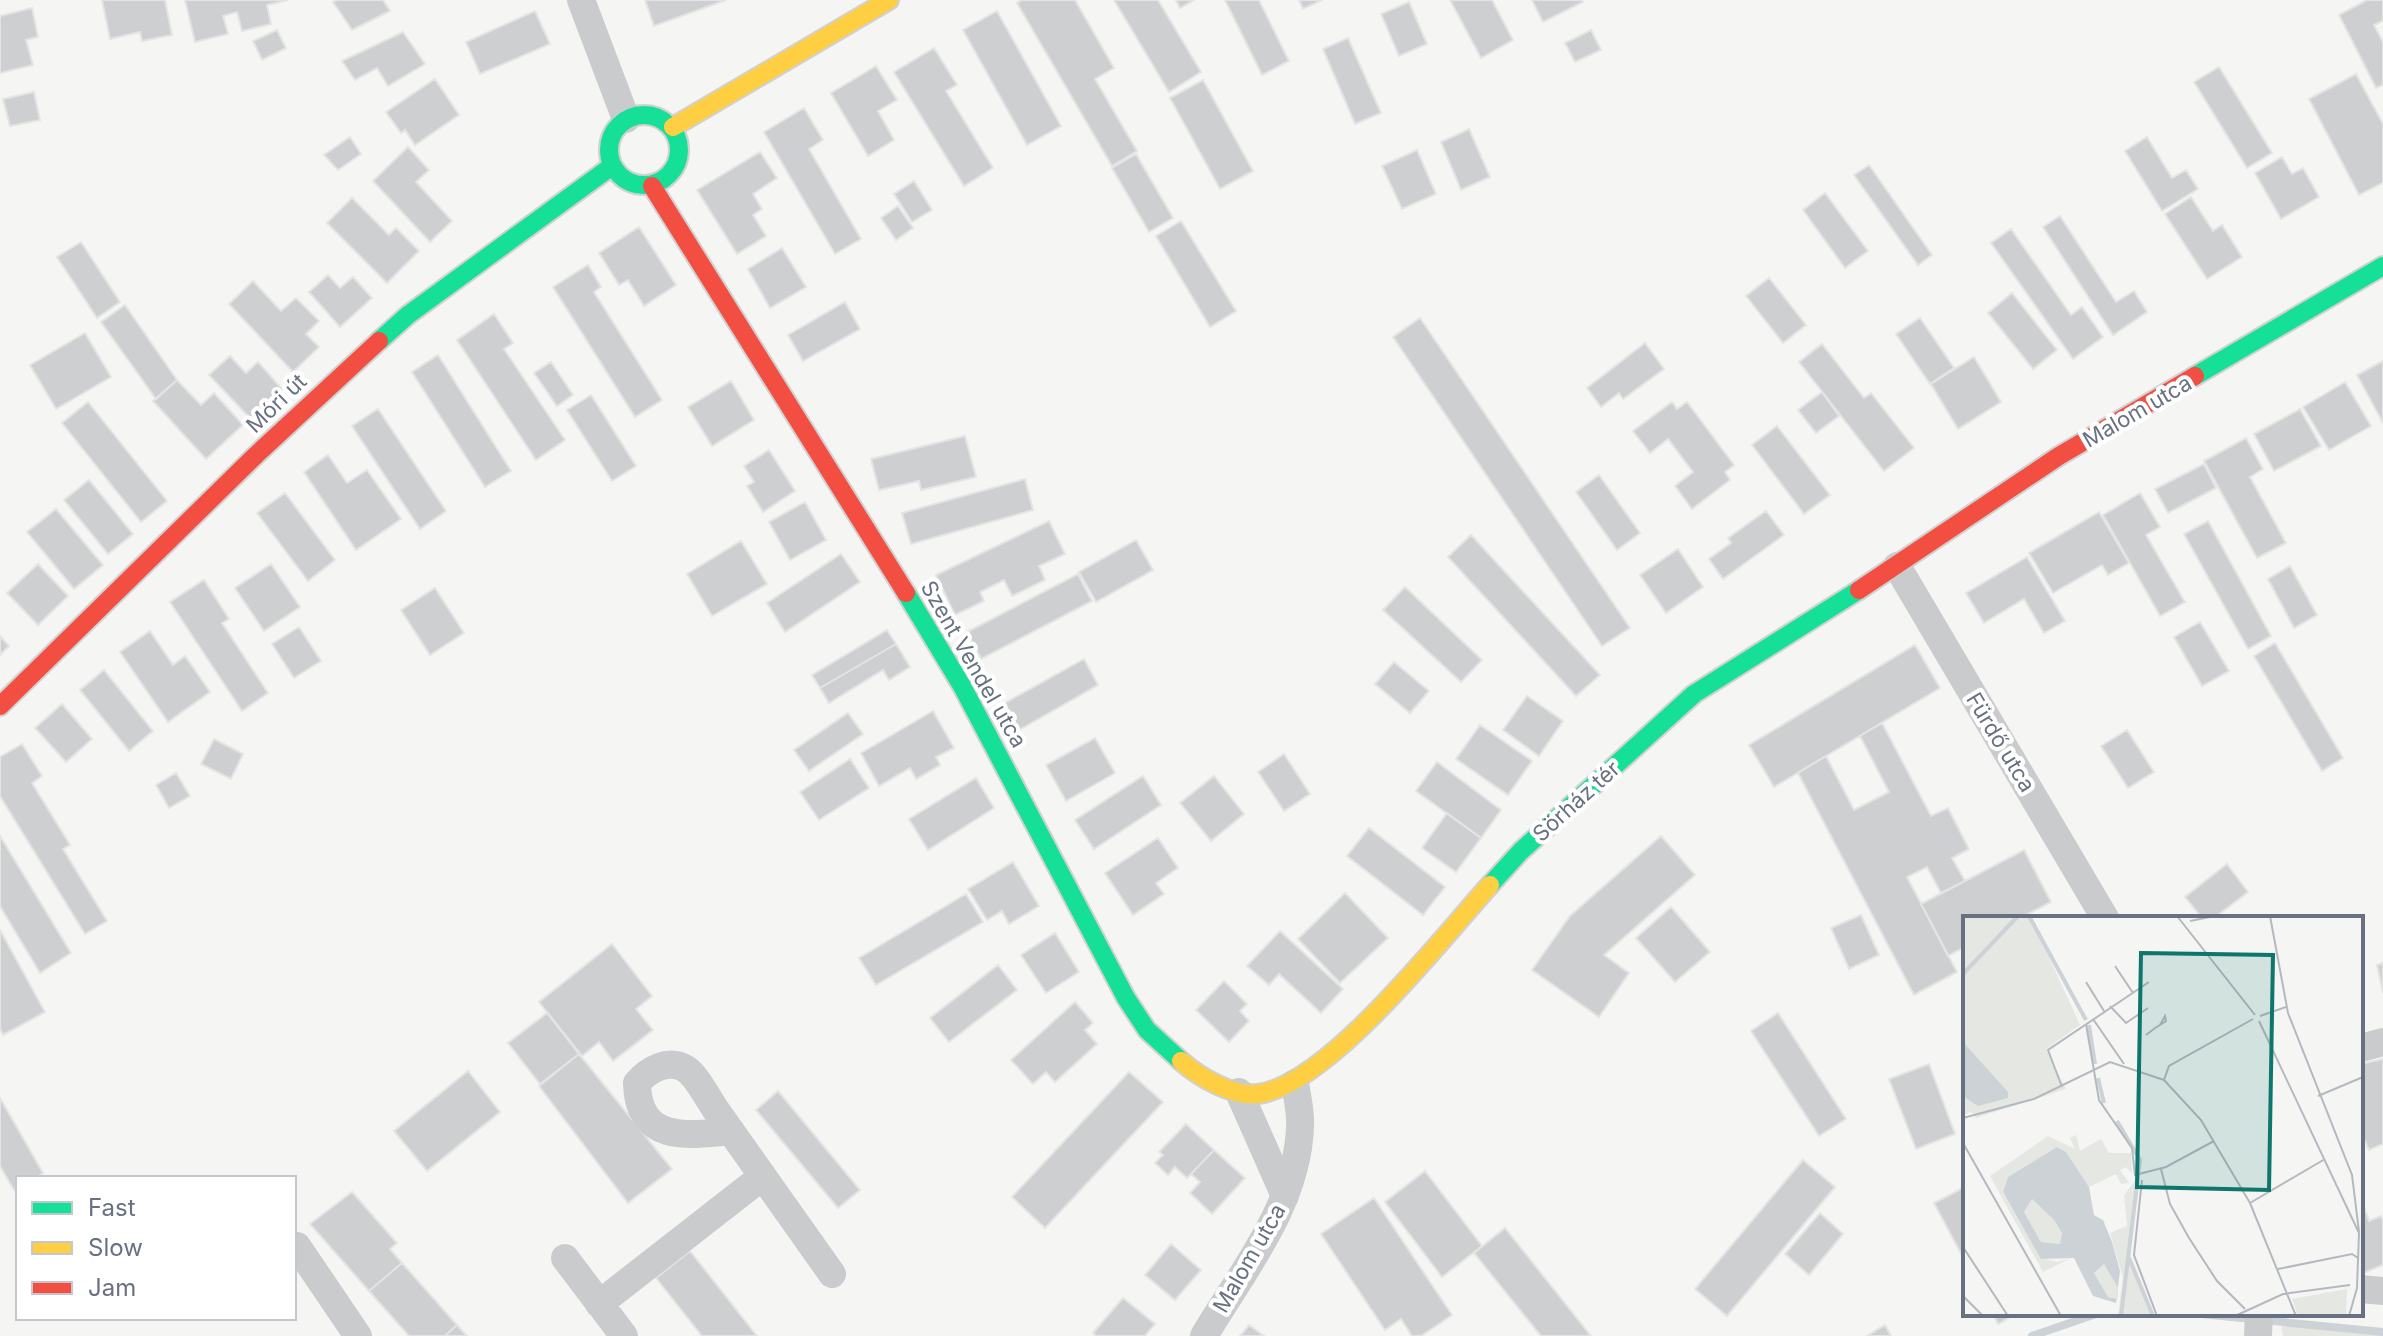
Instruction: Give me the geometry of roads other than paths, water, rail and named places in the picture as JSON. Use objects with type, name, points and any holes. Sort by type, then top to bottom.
[{"type":"street","points":[[581,0],[626,119]]},
{"type":"street","points":[[673,127],[889,0]]},
{"type":"street","points":[[653,115],[673,127],[680,150],[674,169],[652,186],[629,183],[612,166],[611,136],[626,119],[653,115]]},
{"type":"street","name":"Móri út","points":[[0,706],[256,455],[408,315],[612,166]]},
{"type":"street","name":"Szent Vendel utca","points":[[652,186],[818,448],[962,686],[1126,998],[1147,1030],[1192,1071],[1239,1092],[1273,1091],[1295,1083]]},
{"type":"street","name":"Malom utca","points":[[1897,566],[2059,456],[2383,266]]},
{"type":"street","name":"Fürdő utca","points":[[1897,566],[2104,916]]},
{"type":"street","name":"Sörház tér","points":[[1295,1083],[1348,1041],[1521,851],[1694,694],[1897,566]]},
{"type":"street","points":[[2363,1047],[2383,1042]]},
{"type":"street","name":"Malom utca","points":[[1204,1336],[1285,1196],[1299,1147],[1301,1122],[1295,1083]]},
{"type":"street","points":[[1239,1092],[1285,1196]]},
{"type":"street","points":[[731,1131],[832,1274]]},
{"type":"street","points":[[599,1304],[763,1176]]},
{"type":"street","points":[[297,1246],[358,1336]]},
{"type":"street","points":[[565,1258],[624,1336]]},
{"type":"street","points":[[2363,1289],[2383,1291]]},
{"type":"street","points":[[2258,1336],[2259,1316]]},
{"type":"waterway","points":[[2032,1336],[2090,1316]]},
{"type":"waterway","points":[[2221,1316],[2383,1332]]}]
